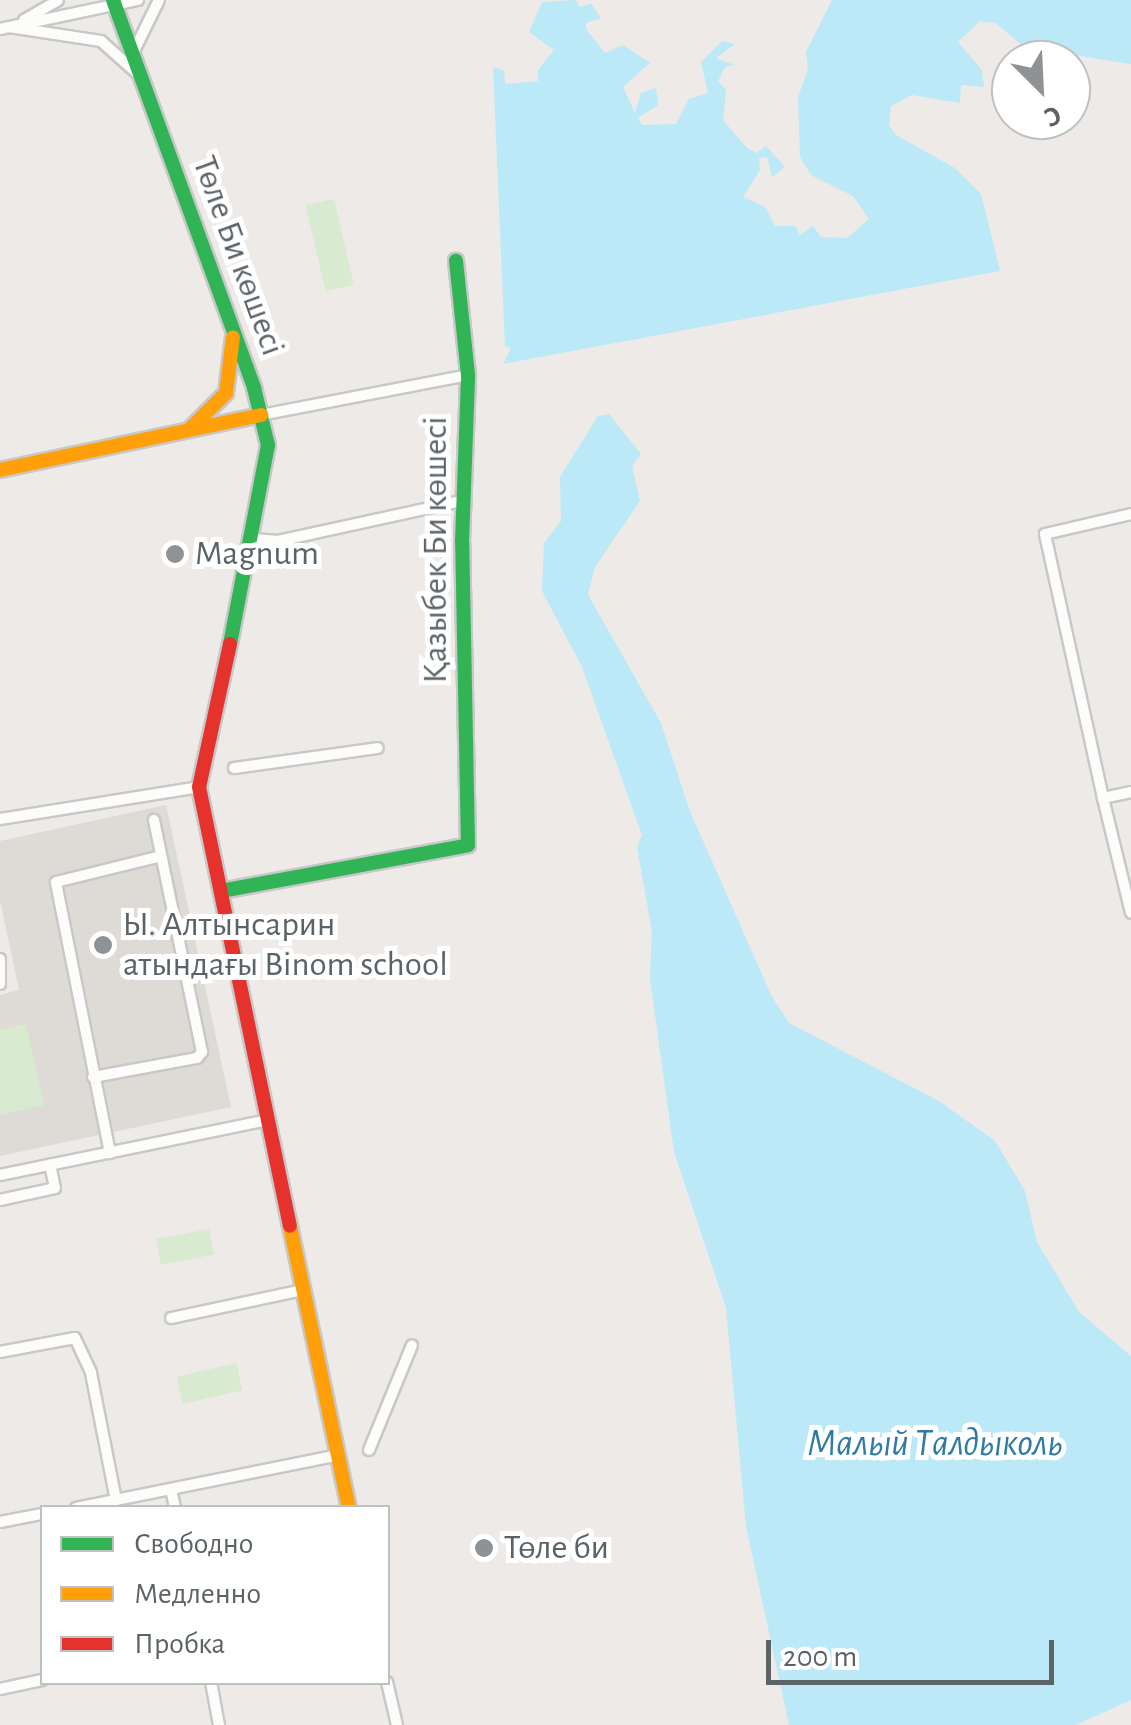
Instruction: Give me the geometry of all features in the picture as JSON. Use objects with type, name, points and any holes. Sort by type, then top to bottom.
[{"type":"street","points":[[5,28],[58,0]]},
{"type":"street","points":[[5,28],[138,0]]},
{"type":"street","points":[[132,54],[159,0]]},
{"type":"street","name":"Төле Би көшесі","points":[[114,3],[233,331],[268,444],[254,540],[199,787]]},
{"type":"street","points":[[5,28],[101,41],[140,76]]},
{"type":"street","name":"Қазыбек Би көшесі","points":[[221,891],[465,849],[468,839],[462,500],[468,375],[456,261]]},
{"type":"street","points":[[185,433],[226,393],[233,331]]},
{"type":"street","points":[[0,470],[468,375]]},
{"type":"street","points":[[254,540],[278,541],[462,500]]},
{"type":"street","points":[[1131,514],[1045,534],[1131,912]]},
{"type":"street","points":[[234,768],[378,748]]},
{"type":"street","points":[[0,820],[199,787],[348,1505]]},
{"type":"street","points":[[1103,798],[1131,792]]},
{"type":"street","points":[[94,1077],[197,1058],[202,1052],[154,820]]},
{"type":"street","points":[[110,1153],[56,882],[161,856]]},
{"type":"street","points":[[0,959],[0,984]]},
{"type":"street","points":[[0,1175],[268,1120]]},
{"type":"street","points":[[0,1200],[55,1188],[50,1165]]},
{"type":"street","points":[[171,1318],[304,1290]]},
{"type":"street","points":[[0,1352],[76,1338],[92,1373],[116,1500]]},
{"type":"street","points":[[369,1450],[412,1345]]},
{"type":"street","points":[[91,1505],[338,1455]]},
{"type":"street","points":[[171,1489],[174,1505]]},
{"type":"street","points":[[146,1493],[148,1505]]},
{"type":"street","points":[[0,1522],[40,1514]]},
{"type":"street","points":[[0,1688],[40,1680]]},
{"type":"street","points":[[211,1685],[219,1725]]},
{"type":"street","points":[[389,1685],[397,1725]]},
{"type":"shaded area","name":"Ы. Алтынсарин атындағы Binom school","points":[[166,805],[231,1107],[0,1156],[0,995],[19,990],[0,900],[0,841]]},
{"type":"green space","points":[[334,199],[354,285],[326,291],[306,206]]},
{"type":"green space","points":[[26,1024],[44,1105],[0,1115],[0,1030]]},
{"type":"green space","points":[[209,1229],[214,1255],[161,1265],[156,1239]]},
{"type":"green space","points":[[236,1363],[242,1390],[183,1404],[177,1377]]},
{"type":"water","points":[[575,0],[580,7],[591,4],[601,18],[586,23],[586,29],[605,53],[623,45],[650,63],[623,87],[635,113],[641,93],[656,88],[658,105],[638,118],[642,125],[676,124],[689,99],[708,93],[701,62],[722,41],[735,44],[716,58],[735,65],[725,67],[718,81],[726,90],[723,120],[747,148],[757,153],[766,146],[785,167],[772,177],[767,157],[759,158],[760,170],[743,197],[765,207],[775,226],[795,226],[800,235],[813,226],[821,237],[847,238],[869,219],[853,196],[811,175],[800,157],[798,97],[808,69],[806,52],[832,0],[1131,0],[1131,64],[1091,58],[1091,40],[1016,40],[996,23],[980,21],[958,42],[982,70],[984,87],[961,85],[960,103],[912,95],[891,106],[889,125],[896,135],[955,168],[981,194],[1000,271],[503,364],[511,348],[505,346],[493,67],[504,71],[505,84],[538,81],[538,70],[554,50],[529,32],[542,2]]},
{"type":"water","name":"Малый Талдыколь","points":[[609,414],[641,454],[632,466],[640,501],[595,567],[588,595],[661,723],[689,809],[771,995],[789,1023],[939,1101],[995,1141],[1025,1191],[1037,1242],[1079,1312],[1131,1356],[1131,1700],[1076,1725],[789,1725],[746,1526],[726,1308],[674,1152],[650,979],[652,932],[637,847],[642,835],[582,667],[542,591],[544,543],[561,521],[560,477],[598,416]]},
{"type":"traffic: fast","points":[[113,0],[254,388],[268,445],[230,644]]},
{"type":"traffic: fast","points":[[221,891],[468,845],[462,542],[468,375],[456,261]]},
{"type":"traffic: slow","points":[[190,429],[226,393],[233,337]]},
{"type":"traffic: slow","points":[[0,470],[261,415]]},
{"type":"traffic: slow","points":[[290,1226],[348,1505]]},
{"type":"traffic: jam","points":[[230,644],[199,787],[290,1226]]},
{"type":"place","name":"Magnum","points":[[175,554]]},
{"type":"place","name":"Ы. Алтынсарин атындағы Binom school","points":[[103,945]]},
{"type":"place","name":"Төле би","points":[[484,1548]]}]
